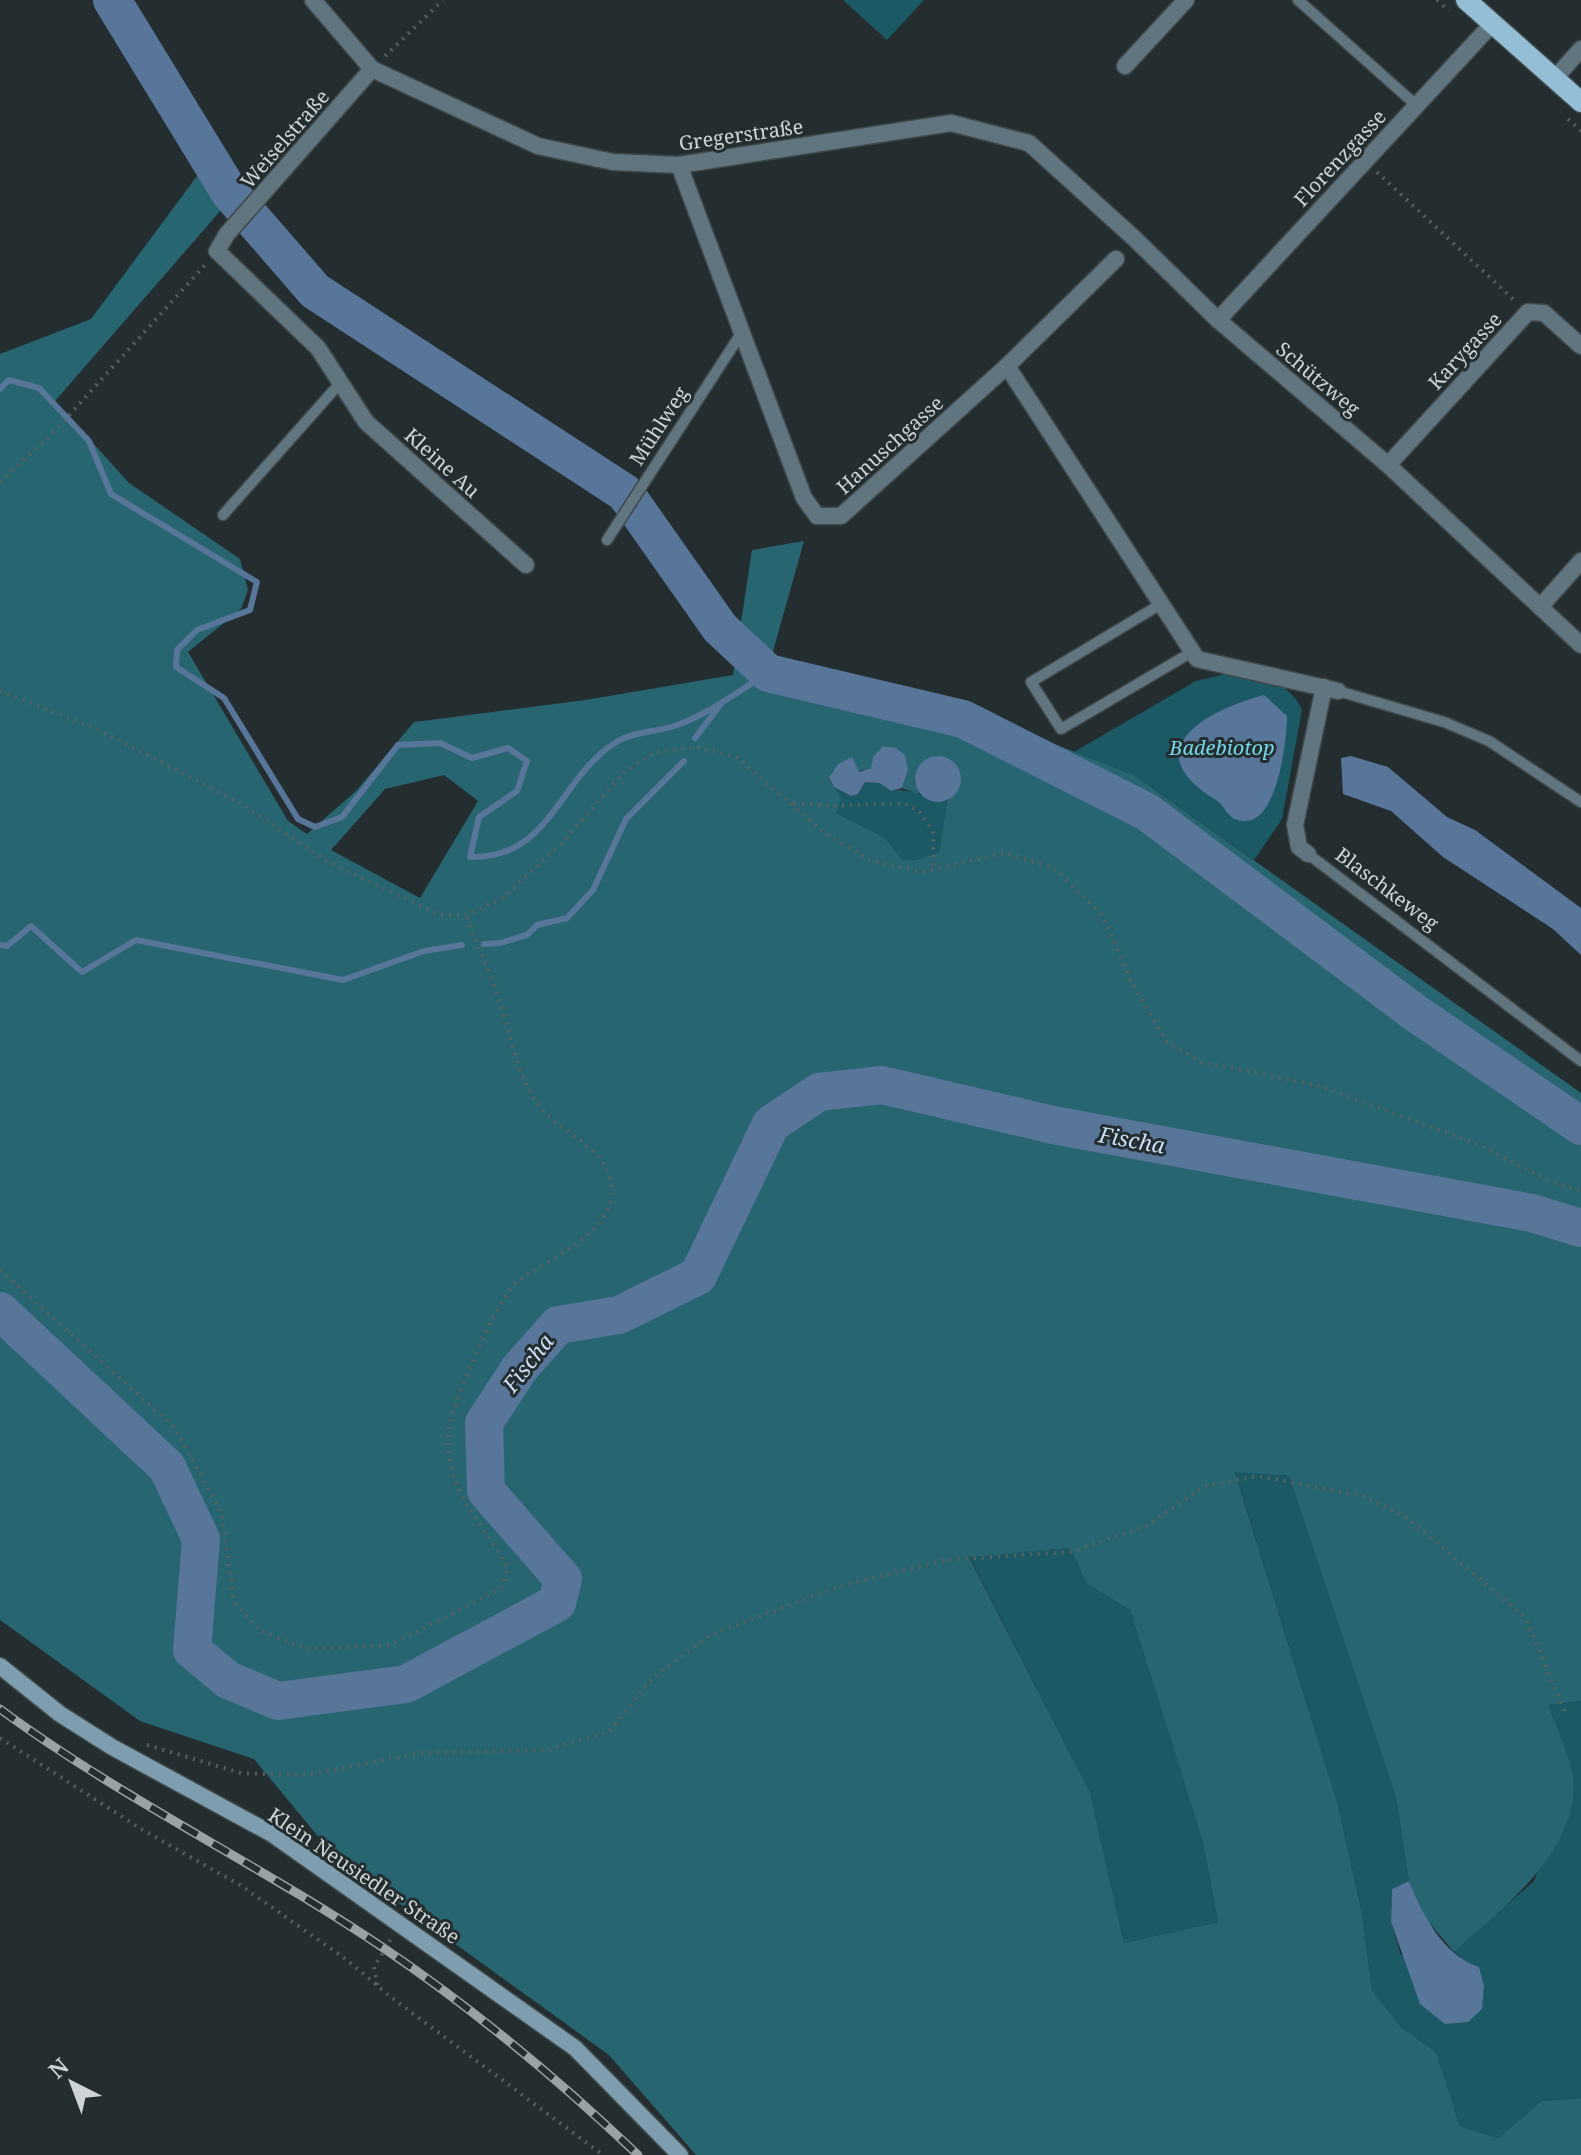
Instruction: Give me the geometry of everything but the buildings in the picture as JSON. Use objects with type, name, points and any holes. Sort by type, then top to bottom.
[{"type":"main road","points":[[1466,0],[1581,102]]},
{"type":"main road","name":"Klein Neusiedler Straße","points":[[0,1666],[60,1714],[112,1747],[272,1834],[575,2048],[680,2155]]},
{"type":"street","name":"Gregerstraße","points":[[313,0],[372,69],[538,146],[613,162],[679,165],[951,123],[1029,143]]},
{"type":"street","points":[[1125,66],[1186,0]]},
{"type":"street","name":"Florenzgasse","points":[[1218,320],[1493,23]]},
{"type":"street","points":[[1555,78],[1581,49]]},
{"type":"street","name":"Weiselstraße","points":[[217,251],[227,234],[372,69]]},
{"type":"street","name":"Schützweg","points":[[1029,143],[1218,320],[1388,465],[1581,645]]},
{"type":"street","name":"Hanuschgasse","points":[[679,165],[804,498],[817,516],[841,516],[1007,366],[1116,259]]},
{"type":"street","name":"Kleine Au","points":[[217,251],[318,348],[366,422],[526,565]]},
{"type":"street","name":"Karygasse","points":[[1388,465],[1528,312],[1544,313],[1581,346]]},
{"type":"street","points":[[1007,366],[1197,659],[1331,689]]},
{"type":"street","points":[[1540,607],[1581,561]]},
{"type":"street","name":"Blaschkeweg","points":[[1308,854],[1299,847],[1295,825],[1331,689]]},
{"type":"lane","points":[[1298,0],[1416,105]]},
{"type":"lane","name":"Mühlweg","points":[[607,540],[742,332]]},
{"type":"lane","points":[[223,515],[341,382]]},
{"type":"lane","points":[[1161,604],[1031,682],[1061,729],[1192,652]]},
{"type":"lane","points":[[1331,689],[1444,722],[1489,741],[1581,802]]},
{"type":"lane","name":"Blaschkeweg","points":[[1308,854],[1581,1061]]},
{"type":"path","points":[[372,69],[443,0]]},
{"type":"path","points":[[1365,160],[1528,312]]},
{"type":"path","points":[[0,482],[53,433],[217,251]]},
{"type":"path","points":[[0,691],[99,730],[242,804],[328,862],[440,915],[466,915],[503,898],[563,842],[625,771],[656,752],[699,747],[736,757],[825,833],[870,860],[921,872],[1005,853],[1054,868],[1103,916],[1130,979],[1166,1041],[1201,1062],[1317,1085],[1480,1145],[1547,1180],[1581,1191]]},
{"type":"path","points":[[793,803],[832,806],[904,803],[919,811],[933,831],[934,869]]},
{"type":"path","points":[[0,1270],[175,1428],[221,1512],[234,1602],[260,1631],[307,1649],[390,1645],[501,1589],[508,1569],[494,1539],[466,1508],[451,1468],[449,1425],[474,1355],[516,1283],[577,1246],[608,1209],[611,1180],[594,1151],[541,1108],[516,1066],[503,1013],[466,915]]},
{"type":"path","points":[[112,1747],[155,1745],[241,1773],[307,1775],[420,1753],[545,1750],[609,1732],[653,1677],[710,1635],[840,1586],[946,1560],[1070,1552],[1144,1527],[1205,1486],[1258,1476],[1363,1496],[1406,1517],[1525,1617],[1566,1714]]},
{"type":"path","points":[[0,1738],[141,1829],[240,1885],[603,2155]]},
{"type":"path","points":[[377,1985],[374,1967],[402,1924]]},
{"type":"green space","points":[[843,0],[924,0],[887,40]]},
{"type":"green space","name":"Badebiotop","points":[[1226,674],[1259,678],[1281,686],[1297,700],[1302,710],[1282,819],[1254,860],[1134,775],[1074,752],[1196,681]]},
{"type":"green space","points":[[865,782],[879,783],[891,791],[905,791],[947,801],[939,852],[915,860],[902,859],[884,837],[836,813],[834,787],[851,796],[858,794]]},
{"type":"green space","points":[[1235,1471],[1289,1476],[1396,1798],[1409,1881],[1392,1889],[1391,1922],[1401,1955],[1469,1964],[1454,1952],[1534,1881],[1573,1776],[1549,1705],[1581,1701],[1581,2098],[1541,2101],[1498,2138],[1460,2126],[1436,2052],[1401,2027],[1372,1990],[1362,1911],[1337,1801]]},
{"type":"green space","points":[[1070,1548],[1087,1584],[1130,1610],[1203,1843],[1218,1922],[1124,1943],[1090,1792],[969,1556]]},
{"type":"shaded area","points":[[200,172],[242,186],[55,401],[129,483],[240,559],[248,590],[241,609],[188,652],[288,821],[307,834],[356,791],[414,722],[585,700],[733,675],[752,550],[804,541],[770,662],[979,715],[1134,775],[1581,1093],[1581,1701],[1549,1705],[1571,1767],[1572,1803],[1565,1829],[1534,1876],[1454,1952],[1421,1913],[1409,1881],[1396,1798],[1289,1476],[1235,1472],[1337,1801],[1362,1912],[1372,1990],[1401,2027],[1436,2052],[1460,2126],[1498,2138],[1541,2101],[1581,2098],[1581,2155],[696,2155],[609,2055],[335,1857],[254,1759],[140,1721],[0,1620],[0,354],[91,319]],"holes":[[[873,757],[908,770],[902,788],[920,795],[914,780],[959,788],[947,801],[939,852],[915,860],[902,859],[884,837],[836,813],[841,798],[829,779],[872,768]],[[444,775],[478,801],[420,898],[331,850],[385,789]],[[1070,1548],[1087,1584],[1130,1610],[1203,1843],[1218,1922],[1124,1943],[1090,1792],[969,1557]]]},
{"type":"shaded area","points":[[1264,695],[1287,716],[1285,744],[1272,796],[1255,819],[1243,821],[1230,815],[1192,782],[1180,765],[1180,749],[1188,734],[1202,722],[1221,711]]},
{"type":"shaded area","points":[[883,746],[896,748],[905,755],[908,770],[902,788],[891,791],[879,783],[865,782],[858,794],[851,796],[834,787],[829,778],[838,764],[852,757],[859,772],[871,768],[873,757]]},
{"type":"shaded area","points":[[938,756],[954,763],[961,779],[954,795],[938,802],[922,795],[915,779],[922,763]]},
{"type":"shaded area","points":[[1351,756],[1388,767],[1447,817],[1475,830],[1581,908],[1581,955],[1553,929],[1443,857],[1391,811],[1343,794],[1341,758]]},
{"type":"shaded area","points":[[1409,1881],[1435,1932],[1455,1953],[1479,1967],[1484,1986],[1482,2009],[1468,2022],[1445,2024],[1420,2004],[1391,1922],[1392,1889]]},
{"type":"waterway","points":[[112,0],[230,193],[315,291],[625,493],[720,628],[768,673],[963,719],[1147,812],[1414,1012],[1581,1126]]},
{"type":"waterway","points":[[0,389],[9,380],[39,388],[89,441],[111,494],[257,582],[250,610],[197,630],[177,650],[176,667],[224,698],[298,819],[315,827],[342,817],[398,745],[440,743],[472,758],[508,748],[527,761],[517,791],[479,817],[470,857],[497,854],[519,845],[537,831],[598,756],[618,741],[689,720],[768,673]]},
{"type":"waterway","points":[[695,738],[721,704]]},
{"type":"waterway","points":[[484,944],[527,935],[537,925],[567,918],[593,890],[626,819],[684,761]]},
{"type":"waterway","points":[[0,945],[7,946],[31,926],[82,972],[136,940],[343,980],[424,951],[462,945]]},
{"type":"waterway","name":"Fischa","points":[[0,1311],[167,1467],[201,1539],[192,1650],[228,1680],[278,1701],[406,1684],[557,1603],[563,1579],[486,1491],[484,1423],[519,1369],[558,1325],[619,1315],[698,1276],[771,1124],[819,1092],[882,1085],[1053,1125],[1532,1213],[1581,1228]]},
{"type":"railway","points":[[0,1709],[94,1773],[289,1888],[418,1972],[516,2047],[638,2155]]}]
